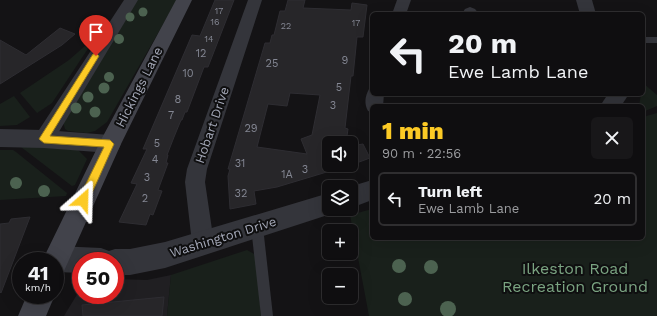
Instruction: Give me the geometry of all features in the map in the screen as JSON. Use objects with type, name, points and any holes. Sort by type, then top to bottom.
[{"type":"main road","name":"Hickings Lane","points":[[60,252],[110,144],[184,0]]},
{"type":"main road","points":[[32,316],[37,304]]},
{"type":"street","points":[[44,139],[131,0]]},
{"type":"street","points":[[400,12],[404,0]]},
{"type":"street","points":[[584,0],[587,12]]},
{"type":"street","name":"Hobart Drive","points":[[203,244],[195,182],[200,161],[258,6]]},
{"type":"street","points":[[0,138],[44,139],[110,144]]},
{"type":"street","points":[[358,194],[370,191]]},
{"type":"street","name":"Washington Drive","points":[[124,262],[148,259],[203,244],[322,206]]},
{"type":"lane","points":[[645,40],[657,40]]},
{"type":"lane","points":[[257,227],[267,316]]},
{"type":"shaded area","points":[[171,275],[167,316],[64,316],[72,303],[124,304],[124,279],[147,280]]},
{"type":"green space","points":[[137,0],[177,0],[107,122],[95,131],[87,133],[68,131],[65,129],[62,118]]},
{"type":"green space","points":[[85,46],[89,47],[52,103],[37,113],[20,93],[69,60]]},
{"type":"green space","points":[[645,85],[657,95],[657,106],[645,111],[645,104],[639,104],[641,96],[645,96]]},
{"type":"green space","points":[[14,96],[30,117],[17,125],[0,126],[0,104]]},
{"type":"green space","name":"Ilkeston Road Recreation Ground","points":[[657,113],[657,316],[369,316],[358,258],[358,224],[352,224],[350,216],[358,216],[358,213],[370,210],[370,240],[645,240],[645,116]]},
{"type":"green space","points":[[21,147],[78,150],[87,159],[75,185],[72,186]]},
{"type":"green space","points":[[0,150],[13,150],[16,152],[67,193],[66,196],[0,200]]},
{"type":"green space","points":[[247,250],[256,255],[261,316],[167,316],[171,275]]},
{"type":"building","points":[[215,0],[234,0],[208,67],[204,67],[187,112],[185,112],[181,120],[167,155],[166,163],[168,163],[158,190],[162,191],[153,215],[150,214],[146,225],[119,222],[137,184],[131,183],[147,149],[143,149],[192,35],[200,36]]},
{"type":"building","points":[[288,0],[305,0],[303,8],[351,10],[352,3],[367,5],[363,37],[357,37],[353,76],[351,76],[345,128],[348,129],[347,136],[322,136],[322,172],[327,172],[277,187],[254,191],[256,204],[230,209],[228,176],[230,169],[228,169],[265,43],[270,43],[272,35],[274,35],[280,11],[285,11]],"holes":[[[290,93],[320,95],[312,135],[301,139],[307,154],[257,147],[268,104],[287,106]]]},
{"type":"building","points":[[60,28],[75,34],[62,45],[0,84],[0,40],[26,55]]},
{"type":"building","points":[[363,144],[370,158],[358,162],[358,145]]},
{"type":"building","points":[[30,217],[17,252],[12,252],[12,264],[1,293],[0,224],[9,223],[11,219]]},
{"type":"building","points":[[164,297],[162,316],[83,316],[82,305],[124,304],[124,301]]},
{"type":"route","points":[[83,200],[110,144],[44,139],[96,56]]}]
